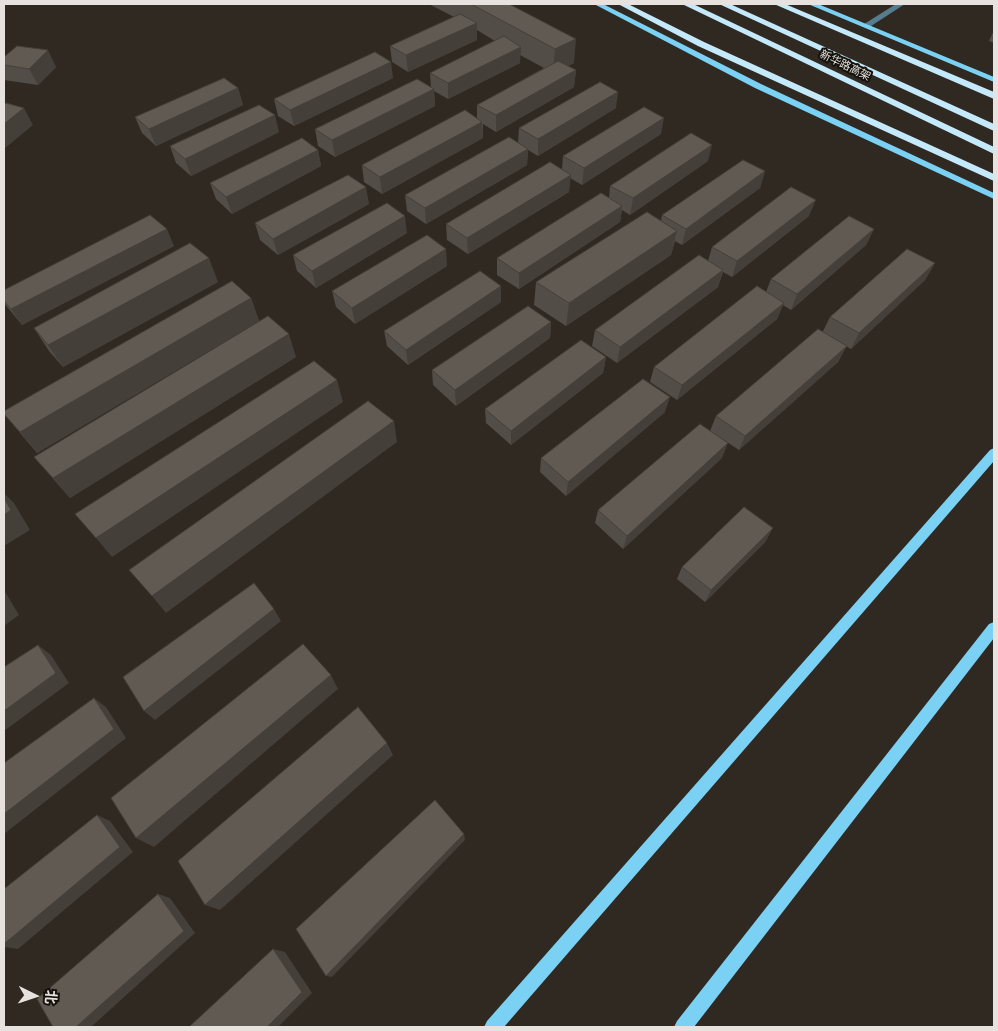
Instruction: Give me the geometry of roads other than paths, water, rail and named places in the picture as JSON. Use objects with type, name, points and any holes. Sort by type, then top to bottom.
[{"type":"highway","points":[[622,4],[701,44],[994,178]]},
{"type":"highway","name":"新华路高架","points":[[686,4],[994,151]]},
{"type":"highway","name":"新华路高架","points":[[723,4],[994,128]]},
{"type":"highway","points":[[778,4],[994,96]]},
{"type":"main road","points":[[598,4],[758,86],[994,196]]},
{"type":"main road","points":[[812,4],[994,80]]},
{"type":"main road","points":[[492,1027],[994,454]]},
{"type":"main road","points":[[683,1027],[994,628]]},
{"type":"street","points":[[865,26],[901,4]]}]
